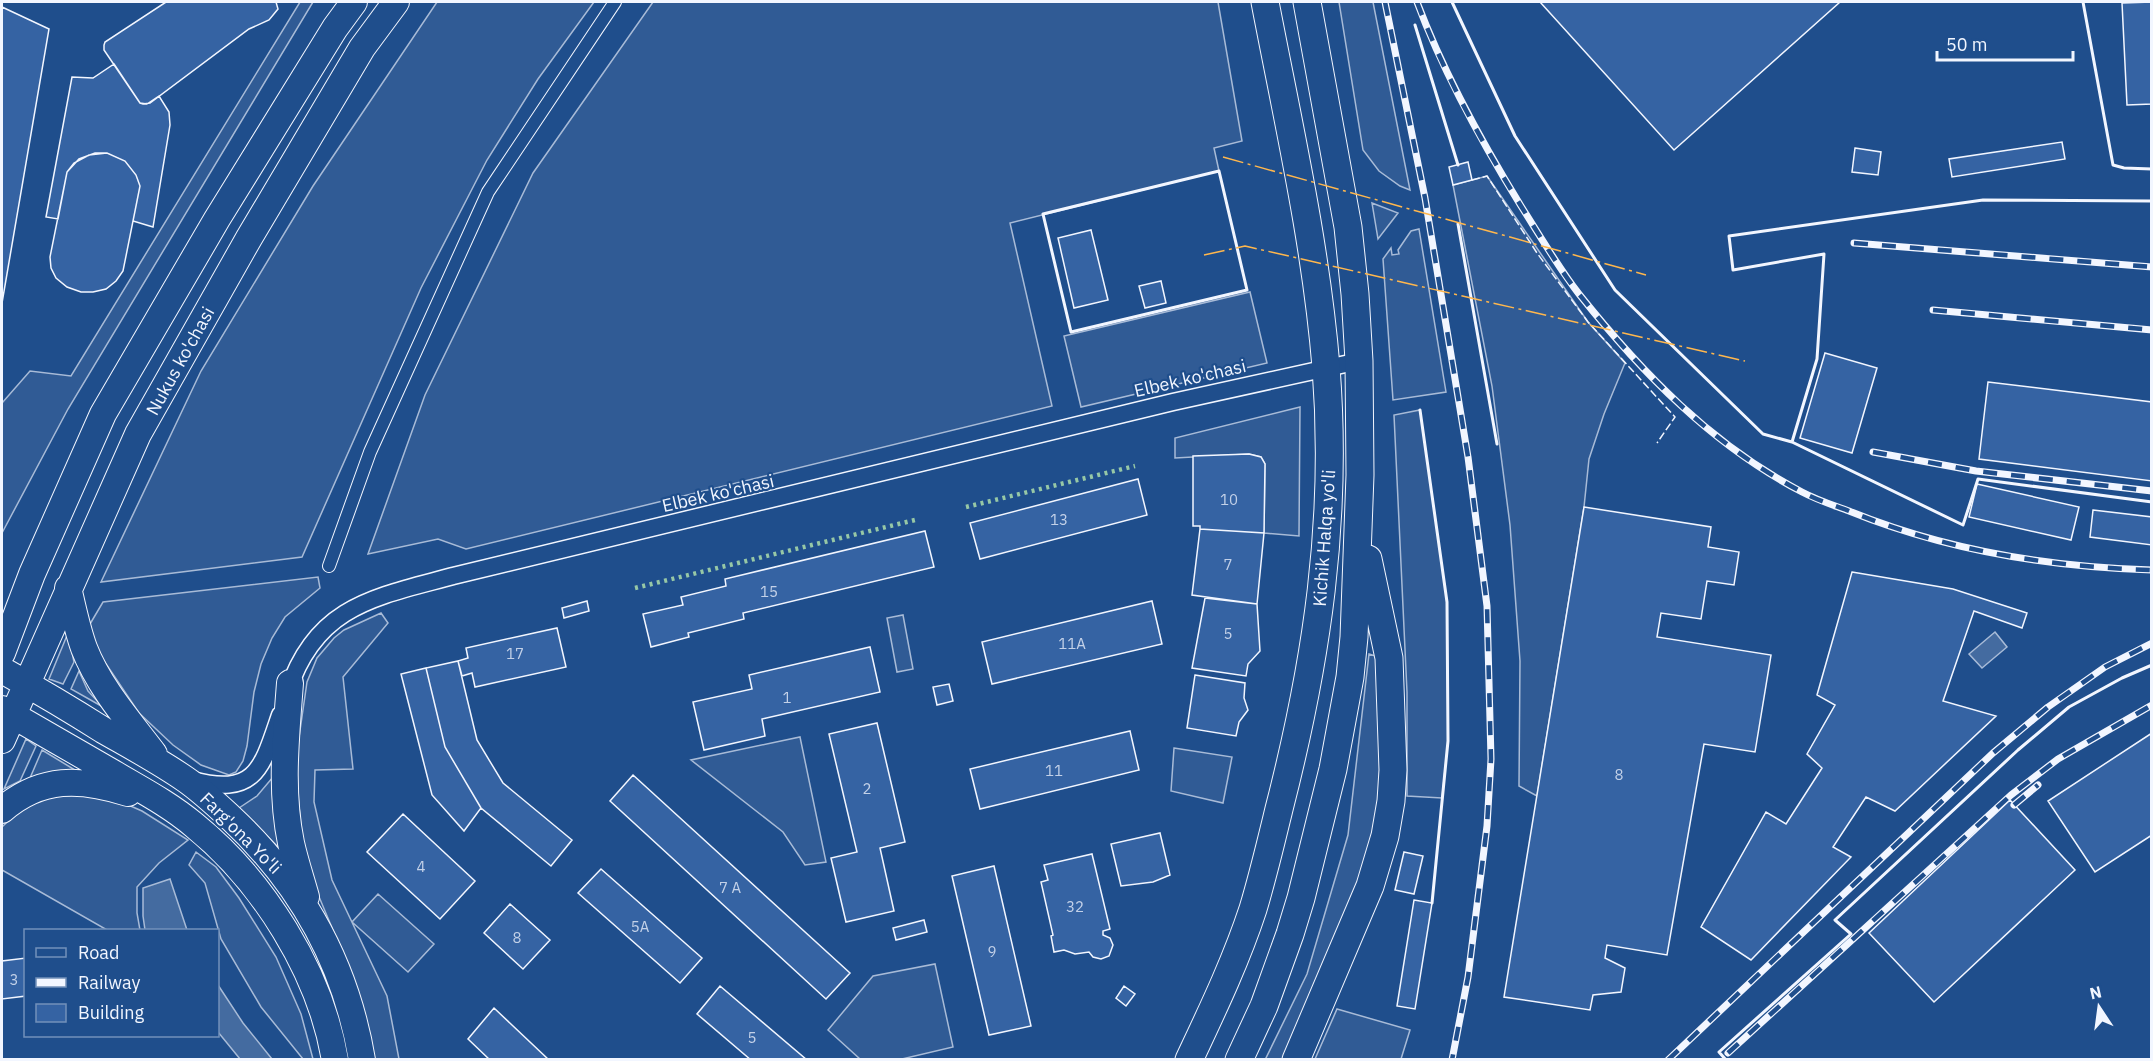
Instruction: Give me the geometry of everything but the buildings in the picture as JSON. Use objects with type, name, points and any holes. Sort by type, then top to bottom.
[{"type":"highway","name":"Kichik Halqa yo'li","points":[[1189,1059],[1234,961],[1253,909],[1293,757],[1313,661],[1322,599],[1329,522],[1326,367],[1311,248],[1264,2]]},
{"type":"highway","name":"Kichik Halqa yo'li","points":[[1239,1059],[1264,1005],[1290,934],[1333,769],[1353,647],[1359,518],[1359,361],[1355,294],[1348,227],[1306,2]]},
{"type":"highway","points":[[1296,1059],[1370,886],[1385,836],[1391,801],[1393,770],[1389,658],[1359,518]]},
{"type":"main road","points":[[2,653],[32,574],[103,414],[217,219],[335,28],[354,2]]},
{"type":"main road","name":"Nukus ko'chasi","points":[[2,740],[7,712],[27,684],[138,434],[249,238],[362,48],[396,2]]},
{"type":"main road","points":[[2,616],[32,574]]},
{"type":"main road","points":[[68,588],[84,647],[101,680],[122,712],[174,772]]},
{"type":"main road","name":"Farg'ona Yo'li","points":[[2,670],[174,772],[215,803],[259,845],[285,877],[326,942],[340,975],[362,1059]]},
{"type":"main road","points":[[290,683],[284,759],[286,808],[291,844],[313,920]]},
{"type":"main road","name":"Farg'ona Yo'li","points":[[7,712],[166,804],[223,851],[274,911],[292,942],[321,1010],[334,1059]]},
{"type":"main road","points":[[2,810],[19,796],[38,789],[78,782],[98,784],[166,804]]},
{"type":"street","points":[[329,566],[370,452],[488,192],[615,2]]},
{"type":"street","name":"Elbek ko'chasi","points":[[174,772],[226,785],[241,783],[254,775],[270,746],[290,683],[306,650],[320,633],[339,617],[353,608],[384,595],[453,576],[1359,361]]},
{"type":"shaded area","points":[[300,2],[313,2],[68,409],[2,533],[2,403],[30,371],[71,376]]},
{"type":"shaded area","points":[[437,2],[594,2],[538,79],[487,160],[421,288],[302,557],[101,582],[201,371],[313,186]]},
{"type":"shaded area","points":[[653,2],[1218,2],[1242,141],[1214,148],[1219,171],[1010,223],[1052,406],[466,549],[438,539],[368,554],[425,395],[533,173]]},
{"type":"shaded area","points":[[1339,2],[1373,2],[1410,190],[1400,186],[1379,171],[1363,150]]},
{"type":"shaded area","points":[[1487,176],[1588,322],[1625,363],[1589,459],[1584,507],[1537,796],[1519,786],[1520,661],[1510,525],[1492,386],[1453,185]]},
{"type":"shaded area","points":[[1372,203],[1398,213],[1378,239]]},
{"type":"shaded area","points":[[1419,229],[1446,392],[1393,400],[1383,259],[1391,248],[1392,255],[1399,254],[1398,250],[1411,231]]},
{"type":"shaded area","points":[[1250,292],[1267,363],[1081,407],[1064,336]]},
{"type":"shaded area","points":[[1300,407],[1299,536],[1264,533],[1265,464],[1261,457],[1249,454],[1175,458],[1175,438]]},
{"type":"shaded area","points":[[1420,410],[1447,602],[1448,741],[1442,798],[1407,796],[1407,692],[1394,415]]},
{"type":"shaded area","points":[[318,577],[320,588],[285,617],[272,638],[261,664],[254,692],[243,761],[236,772],[229,775],[201,765],[173,745],[139,713],[94,646],[90,624],[103,602]]},
{"type":"shaded area","points":[[381,613],[388,623],[343,677],[353,769],[315,770],[314,802],[332,880],[387,996],[399,1059],[373,1059],[358,990],[312,880],[303,847],[295,765],[307,682],[317,658],[344,630]]},
{"type":"shaded area","points":[[903,615],[913,669],[897,672],[887,618]]},
{"type":"shaded area","points":[[1995,632],[2007,647],[1982,668],[1969,654]]},
{"type":"shaded area","points":[[68,633],[74,662],[63,684],[49,679]]},
{"type":"shaded area","points":[[1369,654],[1379,657],[1382,779],[1369,861],[1283,1059],[1265,1060],[1307,974],[1348,835]]},
{"type":"shaded area","points":[[79,671],[88,691],[103,707],[71,689]]},
{"type":"shaded area","points":[[800,737],[826,862],[805,865],[783,832],[691,760]]},
{"type":"shaded area","points":[[26,739],[36,746],[20,781],[4,789]]},
{"type":"shaded area","points":[[1174,748],[1232,757],[1223,803],[1171,791]]},
{"type":"shaded area","points":[[42,750],[75,770],[51,772],[30,778]]},
{"type":"shaded area","points":[[273,777],[281,850],[239,808],[257,796]]},
{"type":"shaded area","points":[[58,796],[110,797],[142,811],[188,840],[159,863],[137,887],[140,929],[105,929],[2,870],[2,827],[27,803]]},
{"type":"shaded area","points":[[196,852],[216,867],[239,898],[276,957],[301,1014],[313,1059],[303,1059],[261,1007],[221,939],[205,883],[189,865]]},
{"type":"shaded area","points":[[170,879],[187,929],[145,929],[143,888]]},
{"type":"shaded area","points":[[378,894],[434,944],[408,972],[352,922]]},
{"type":"shaded area","points":[[935,964],[953,1047],[902,1059],[860,1059],[828,1030],[873,976]]},
{"type":"shaded area","points":[[219,987],[243,1023],[272,1059],[240,1059],[219,1033]]},
{"type":"shaded area","points":[[1337,1009],[1410,1030],[1401,1059],[1315,1059]]},
{"type":"railway","points":[[1385,2],[1425,198],[1468,457],[1487,606],[1491,759],[1487,826],[1468,977],[1452,1060]]},
{"type":"railway","points":[[1417,2],[1451,81],[1478,132],[1521,206],[1564,273],[1628,352],[1680,405],[1709,430],[1769,473],[1802,492],[1885,525],[1998,554],[2074,565],[2152,570]]},
{"type":"railway","points":[[1854,243],[2152,267]]},
{"type":"railway","points":[[1933,310],[2152,330]]},
{"type":"railway","points":[[1873,452],[1976,471],[2152,491]]},
{"type":"railway","points":[[1668,1060],[1993,753],[2048,707],[2105,667],[2152,643]]},
{"type":"railway","points":[[1728,1053],[2011,795],[2058,759],[2152,705]]},
{"type":"railway","points":[[2014,805],[2038,785]]},
{"type":"hedge","points":[[966,507],[1135,466]]},
{"type":"hedge","points":[[635,588],[919,519]]},
{"type":"fence","points":[[1472,180],[1487,176],[1537,253],[1588,322],[1675,417],[1657,443]]},
{"type":"wall","points":[[1452,2],[1515,136],[1615,290],[1763,434],[1792,442]]},
{"type":"wall","points":[[2083,2],[2113,165],[2124,168],[2152,169]]},
{"type":"wall","points":[[1415,25],[1458,165]]},
{"type":"wall","points":[[1219,171],[1247,290],[1071,332],[1043,214],[1219,171]]},
{"type":"wall","points":[[2152,201],[1983,200],[1729,236],[1733,270],[1824,254],[1817,359],[1792,442],[1963,525],[1978,479],[2152,502]]},
{"type":"wall","points":[[1458,224],[1497,444]]},
{"type":"wall","points":[[1420,410],[1447,602],[1448,741],[1432,903]]},
{"type":"wall","points":[[1726,1060],[1719,1052],[1851,934],[1835,920],[2018,750],[2069,707],[2122,678],[2152,665]]},
{"type":"power","points":[[1223,157],[1646,275]]},
{"type":"power","points":[[1204,255],[1245,246],[1745,361]]}]
